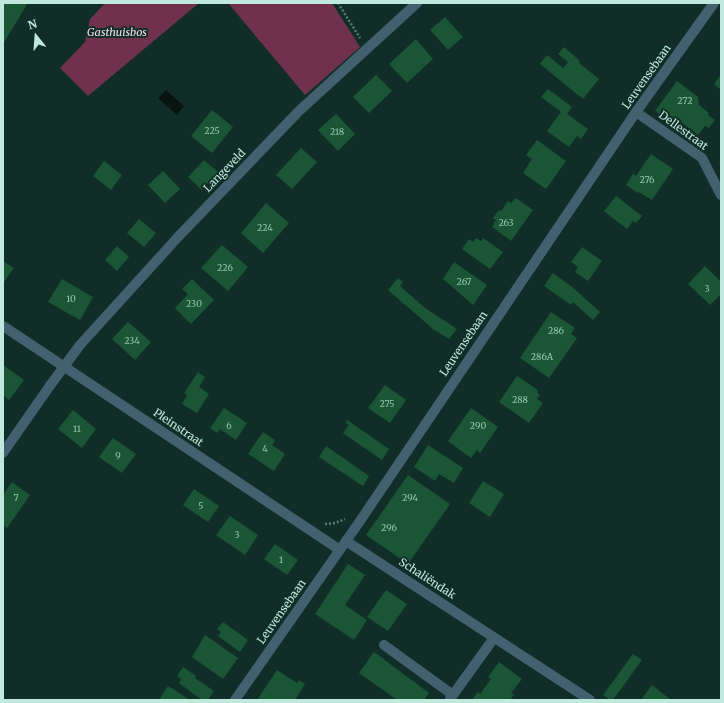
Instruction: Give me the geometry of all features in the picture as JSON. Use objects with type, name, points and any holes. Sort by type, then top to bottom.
[{"type":"street","name":"Langeveld","points":[[3,453],[80,345],[178,237],[288,122],[416,3]]},
{"type":"street","name":"Leuvensebaan","points":[[235,700],[340,550],[636,112],[714,3]]},
{"type":"street","name":"Dellestraat","points":[[636,112],[702,158],[721,195]]},
{"type":"street","name":"Pleinstraat","points":[[3,326],[340,550]]},
{"type":"street","name":"Schaliëndak","points":[[346,541],[590,700]]},
{"type":"street","points":[[384,645],[451,697],[494,638]]},
{"type":"path","points":[[338,3],[367,49]]},
{"type":"green space","name":"Gasthuisbos","points":[[105,3],[199,3],[88,96],[60,68],[85,42],[90,19]]},
{"type":"green space","points":[[228,3],[332,3],[360,47],[305,95]]},
{"type":"shaded area","points":[[166,90],[184,106],[177,115],[158,98]]},
{"type":"building","points":[[3,3],[28,3],[3,44]]},
{"type":"building","points":[[445,17],[463,37],[448,50],[430,30]]},
{"type":"building","points":[[416,39],[433,59],[407,83],[389,64]]},
{"type":"building","points":[[564,47],[580,61],[579,63],[599,79],[583,99],[540,64],[547,55],[563,68],[568,62],[558,54]]},
{"type":"building","points":[[721,74],[721,90],[714,84]]},
{"type":"building","points":[[376,75],[392,91],[369,113],[353,97]]},
{"type":"building","points":[[677,81],[698,97],[699,105],[715,120],[709,128],[705,126],[698,135],[676,118],[672,124],[655,111]]},
{"type":"building","points":[[548,89],[572,107],[567,114],[588,129],[581,139],[577,136],[569,147],[547,131],[561,112],[541,97]]},
{"type":"building","points":[[212,110],[233,127],[212,153],[191,136]]},
{"type":"building","points":[[336,114],[355,134],[338,151],[318,130]]},
{"type":"building","points":[[537,140],[566,161],[546,189],[523,173],[532,159],[526,155]]},
{"type":"building","points":[[301,148],[317,162],[292,189],[276,175]]},
{"type":"building","points":[[651,154],[673,169],[652,200],[626,185],[633,174],[636,176]]},
{"type":"building","points":[[204,160],[218,172],[202,190],[188,177]]},
{"type":"building","points":[[104,161],[122,175],[111,190],[93,176]]},
{"type":"building","points":[[163,171],[180,189],[165,203],[148,185]]},
{"type":"building","points":[[616,196],[642,216],[636,223],[633,221],[627,229],[604,211]]},
{"type":"building","points":[[516,198],[533,210],[511,241],[492,227],[496,220],[493,218],[499,210],[501,211],[508,201],[511,203]]},
{"type":"building","points":[[266,203],[289,223],[263,253],[241,233]]},
{"type":"building","points":[[139,219],[156,233],[144,247],[127,233]]},
{"type":"building","points":[[476,238],[481,241],[483,238],[503,252],[490,269],[462,249],[469,239],[473,242]]},
{"type":"building","points":[[222,245],[248,267],[228,291],[201,268]]},
{"type":"building","points":[[117,246],[129,257],[117,271],[105,260]]},
{"type":"building","points":[[582,247],[602,261],[588,281],[575,272],[578,267],[571,262]]},
{"type":"building","points":[[3,261],[14,268],[4,282],[3,281]]},
{"type":"building","points":[[454,262],[487,285],[473,305],[443,279]]},
{"type":"building","points":[[705,266],[721,282],[721,294],[710,305],[688,284]]},
{"type":"building","points":[[553,273],[571,286],[600,312],[593,320],[573,302],[571,305],[544,286]]},
{"type":"building","points":[[398,278],[403,282],[400,286],[425,308],[457,329],[449,339],[433,329],[388,290]]},
{"type":"building","points":[[62,279],[93,297],[80,320],[48,302]]},
{"type":"building","points":[[192,279],[214,300],[191,324],[175,308],[188,294],[182,289]]},
{"type":"building","points":[[551,312],[575,328],[571,334],[577,338],[549,378],[520,358]]},
{"type":"building","points":[[128,322],[151,342],[135,360],[112,339]]},
{"type":"building","points":[[3,365],[24,380],[9,400],[3,395]]},
{"type":"building","points":[[198,372],[205,377],[199,387],[209,394],[197,413],[182,404],[187,395],[184,393]]},
{"type":"building","points":[[517,376],[538,390],[537,392],[540,395],[537,399],[543,403],[529,423],[499,402]]},
{"type":"building","points":[[385,385],[406,400],[390,423],[368,408]]},
{"type":"building","points":[[224,408],[247,423],[236,440],[220,429],[217,433],[210,428]]},
{"type":"building","points":[[471,408],[498,427],[480,453],[477,450],[471,458],[448,441]]},
{"type":"building","points":[[73,410],[96,429],[82,448],[58,429]]},
{"type":"building","points":[[347,420],[389,449],[382,460],[343,433],[349,425],[346,423]]},
{"type":"building","points":[[263,432],[275,440],[272,445],[285,454],[274,471],[248,454]]},
{"type":"building","points":[[113,438],[136,454],[122,473],[99,457]]},
{"type":"building","points":[[428,445],[463,468],[454,483],[439,474],[435,481],[414,467]]},
{"type":"building","points":[[326,446],[369,476],[363,486],[319,457]]},
{"type":"building","points":[[408,475],[450,504],[408,564],[366,535]]},
{"type":"building","points":[[483,481],[504,494],[490,517],[469,503]]},
{"type":"building","points":[[12,482],[30,495],[7,528],[3,525],[3,495]]},
{"type":"building","points":[[194,489],[219,506],[208,522],[183,505]]},
{"type":"building","points":[[230,516],[258,535],[245,555],[216,535]]},
{"type":"building","points":[[275,544],[298,560],[287,575],[264,559]]},
{"type":"building","points":[[348,564],[365,575],[345,605],[367,620],[354,640],[315,614]]},
{"type":"building","points":[[386,590],[407,604],[388,631],[367,617]]},
{"type":"building","points":[[223,622],[248,640],[240,652],[218,636],[221,632],[217,629]]},
{"type":"building","points":[[205,635],[238,658],[223,679],[192,657]]},
{"type":"building","points":[[374,652],[429,693],[424,700],[397,700],[359,673]]},
{"type":"building","points":[[633,654],[642,660],[613,700],[610,700],[603,695]]},
{"type":"building","points":[[499,662],[522,679],[511,693],[514,695],[510,700],[472,700],[478,692],[480,694],[491,679],[488,677]]},
{"type":"building","points":[[183,667],[196,676],[195,678],[214,691],[208,700],[202,700],[179,683],[181,679],[177,676]]},
{"type":"building","points":[[277,670],[297,683],[299,680],[305,684],[295,700],[257,700]]},
{"type":"building","points":[[652,685],[671,700],[641,700]]},
{"type":"building","points":[[168,686],[190,700],[159,700]]}]
